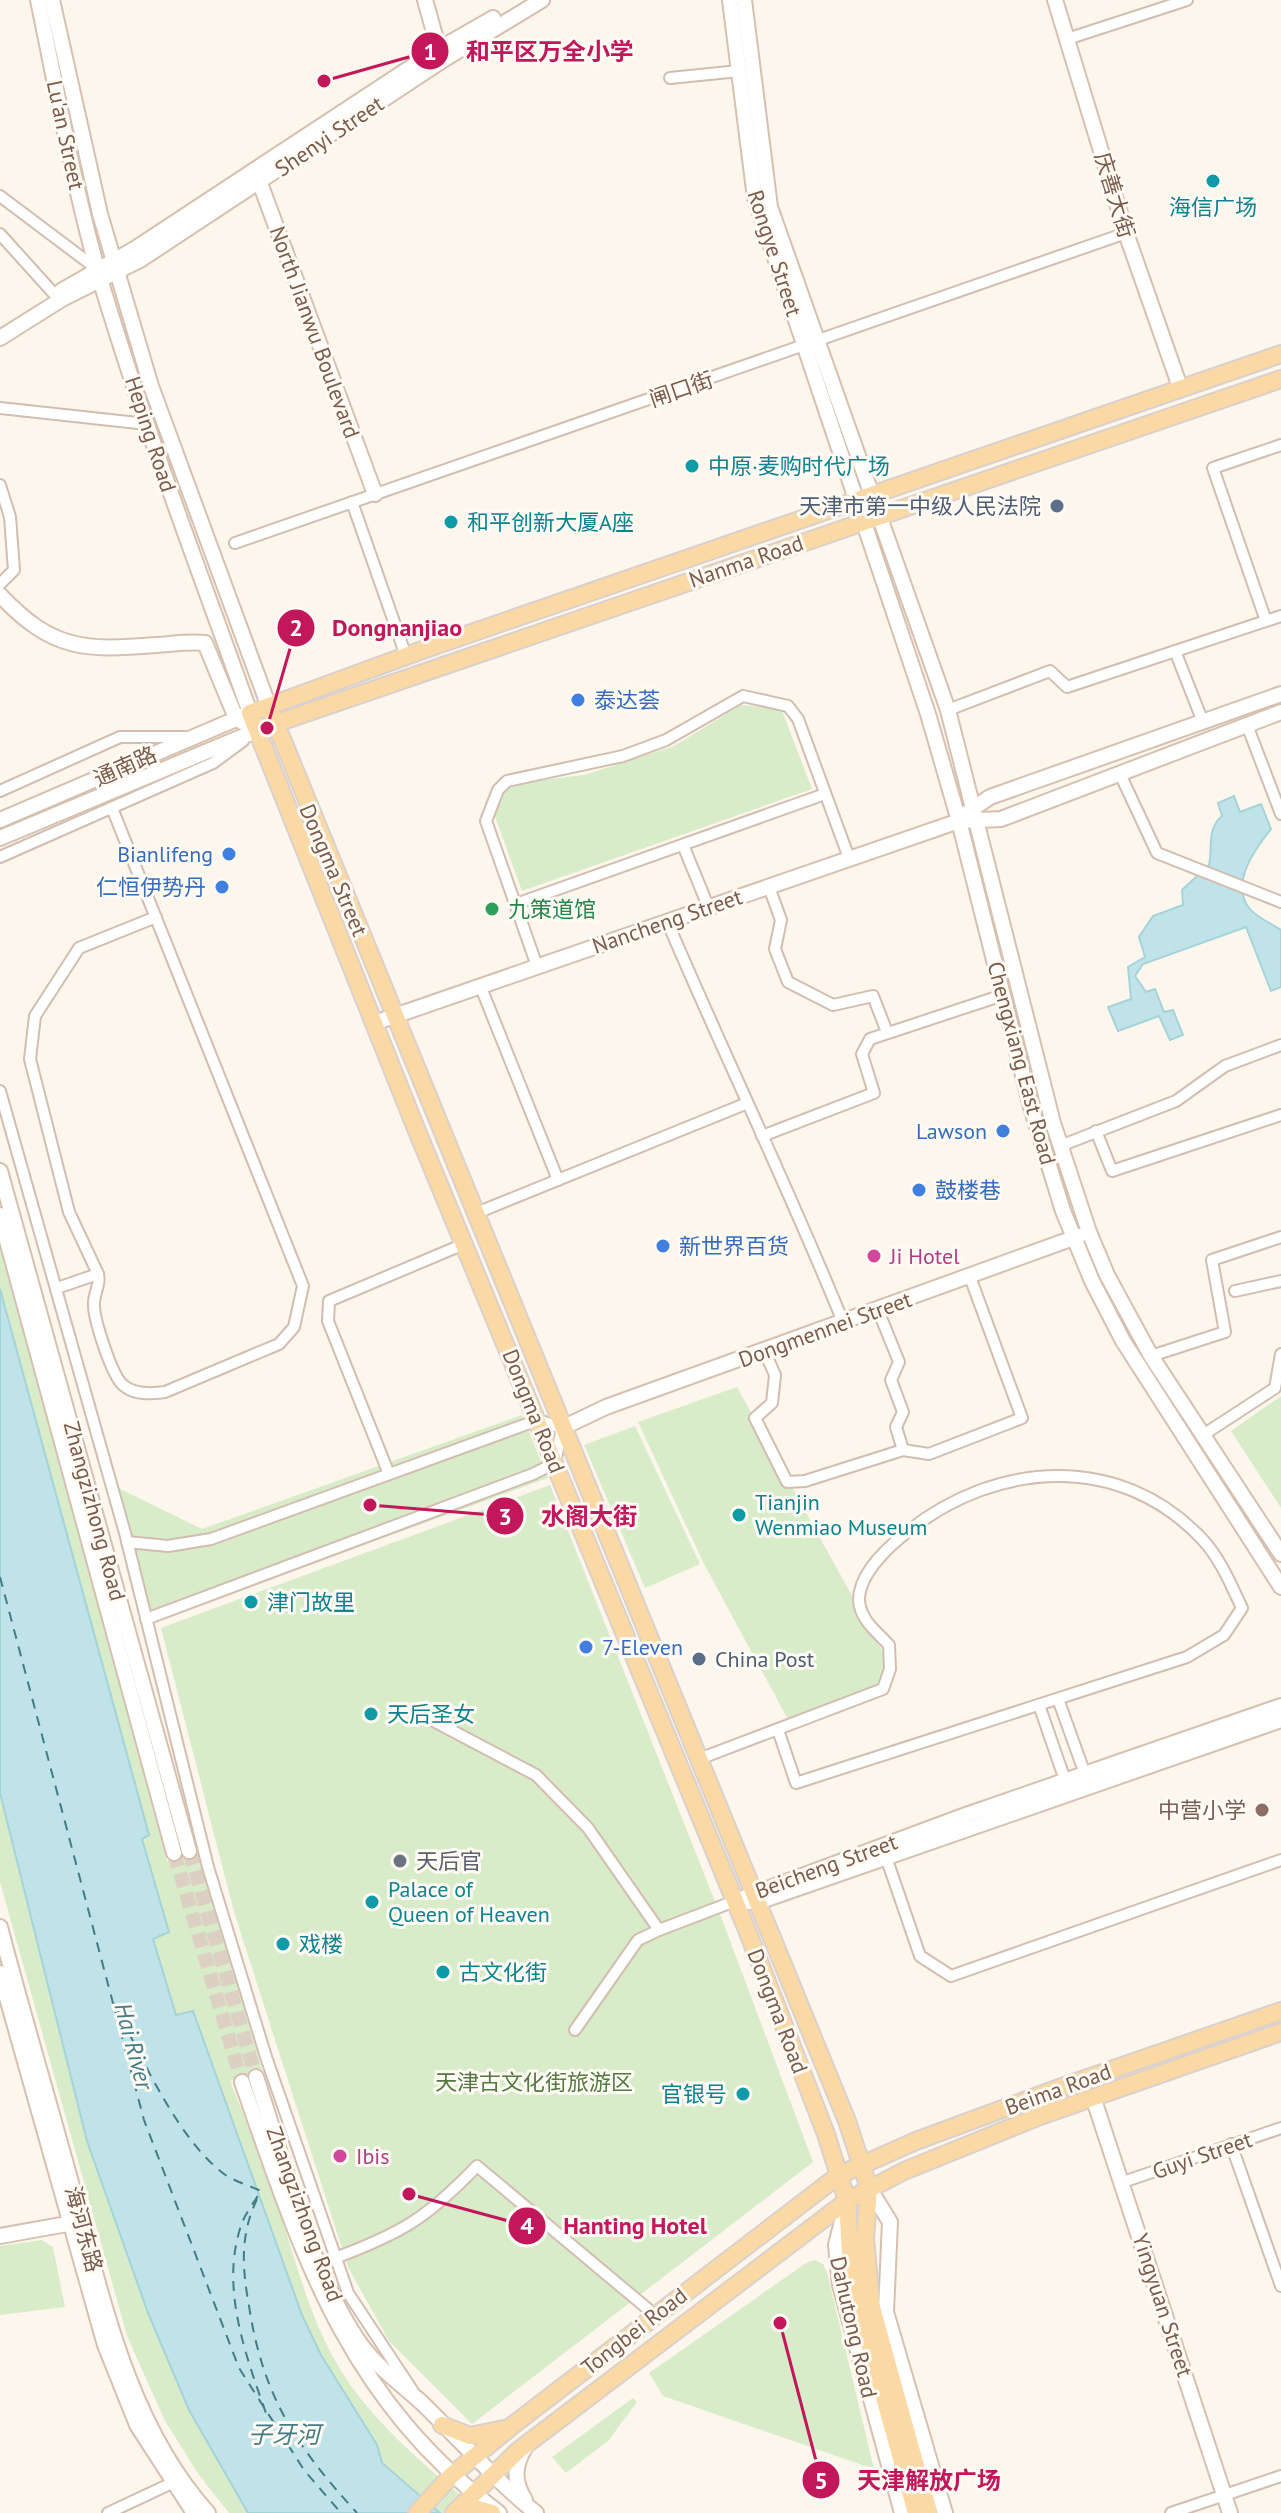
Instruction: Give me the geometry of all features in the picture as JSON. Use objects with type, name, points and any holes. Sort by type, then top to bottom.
[{"type":"main road","name":"Nanma Road","points":[[243,716],[864,496],[1281,354]]},
{"type":"main road","name":"Nanma Road","points":[[258,730],[1281,379]]},
{"type":"main road","points":[[269,707],[275,723]]},
{"type":"main road","name":"Dongma Road","points":[[243,716],[258,730],[464,1244],[735,1901],[847,2201]]},
{"type":"main road","name":"Dongma Street","points":[[275,723],[395,1016]]},
{"type":"main road","name":"Dongma Road","points":[[395,1016],[755,1897]]},
{"type":"main road","points":[[755,1897],[869,2188]]},
{"type":"main road","name":"Beima Road","points":[[839,2175],[1062,2087],[1281,2011]]},
{"type":"main road","name":"Beima Road","points":[[847,2201],[904,2171],[1093,2097],[1281,2032]]},
{"type":"main road","name":"Tongbei Road","points":[[417,2513],[473,2457],[839,2175]]},
{"type":"main road","name":"Dahutong Road","points":[[865,2307],[869,2188]]},
{"type":"main road","name":"Tongbei Road","points":[[456,2512],[488,2478],[527,2444],[847,2201]]},
{"type":"main road","name":"Dahutong Road","points":[[847,2201],[850,2252],[865,2307]]},
{"type":"main road","points":[[865,2307],[916,2513]]},
{"type":"main road","points":[[865,2307],[929,2513]]},
{"type":"main road","points":[[442,2425],[470,2436],[513,2425]]},
{"type":"main road","points":[[456,2512],[470,2507],[492,2513]]},
{"type":"street","name":"Lu'an Street","points":[[38,0],[78,196],[100,275]]},
{"type":"street","name":"Lu'an Street","points":[[52,0],[115,267]]},
{"type":"street","points":[[425,0],[440,55]]},
{"type":"street","name":"Shenyi Street","points":[[100,275],[258,176],[525,0]]},
{"type":"street","name":"Shenyi Street","points":[[440,55],[542,0]]},
{"type":"street","name":"Rongye Street","points":[[730,0],[755,198],[864,496]]},
{"type":"street","name":"Rongye Street","points":[[744,0],[762,165],[770,207],[811,345]]},
{"type":"street","name":"庆善大街","points":[[1055,0],[1126,233],[1180,387]]},
{"type":"street","points":[[1067,39],[1187,0]]},
{"type":"street","points":[[670,78],[739,71]]},
{"type":"street","name":"North Jianwu Boulevard","points":[[258,176],[375,494]]},
{"type":"street","points":[[0,196],[100,275]]},
{"type":"street","name":"闸口街","points":[[235,543],[1126,233]]},
{"type":"street","points":[[0,234],[55,295]]},
{"type":"street","name":"Heping Road","points":[[115,267],[191,503],[269,707]]},
{"type":"street","points":[[0,330],[55,295],[100,275]]},
{"type":"street","points":[[0,338],[100,275]]},
{"type":"street","name":"Heping Road","points":[[100,275],[243,716]]},
{"type":"street","points":[[0,408],[147,424]]},
{"type":"street","points":[[1266,621],[1213,468],[1281,445]]},
{"type":"street","points":[[0,485],[10,517],[14,570],[0,584]]},
{"type":"street","name":"Chengxiang East Road","points":[[864,496],[948,710],[1060,1146],[1089,1232],[1113,1288],[1151,1356],[1281,1554]]},
{"type":"street","points":[[352,502],[406,656]]},
{"type":"street","name":"Chengxiang East Road","points":[[872,517],[959,821],[1040,1141],[1074,1238],[1123,1341],[1281,1587]]},
{"type":"street","points":[[0,595],[37,629],[74,647],[96,650],[205,643],[243,716]]},
{"type":"street","points":[[948,710],[1050,671],[1067,687],[1281,616]]},
{"type":"street","points":[[1175,651],[1203,722]]},
{"type":"street","name":"Nancheng Street","points":[[959,821],[974,805],[1281,694]]},
{"type":"street","points":[[537,966],[486,821],[498,790],[507,781],[623,756],[652,746],[743,696],[788,706],[798,719],[849,858]]},
{"type":"street","name":"Nancheng Street","points":[[374,1023],[959,821],[1001,819],[1281,712]]},
{"type":"street","name":"通南路","points":[[0,820],[243,716]]},
{"type":"street","points":[[1247,725],[1281,814]]},
{"type":"street","points":[[0,857],[213,763],[258,730]]},
{"type":"street","name":"通南路","points":[[0,838],[258,730]]},
{"type":"street","points":[[0,791],[120,737],[189,737]]},
{"type":"street","points":[[1120,774],[1157,853],[1281,902]]},
{"type":"street","points":[[516,904],[825,794]]},
{"type":"street","points":[[112,808],[299,1270],[303,1300],[294,1327],[264,1353],[165,1392],[150,1394],[132,1390],[117,1377],[95,1315],[94,1302],[101,1284],[69,1212],[30,1059],[35,1016],[79,948],[156,917]]},
{"type":"street","points":[[683,845],[708,906]]},
{"type":"street","points":[[769,887],[781,920],[775,949],[788,982],[833,1005],[873,996],[887,1032]]},
{"type":"street","points":[[667,921],[745,1104],[789,1188],[843,1322]]},
{"type":"street","points":[[480,985],[558,1180]]},
{"type":"street","points":[[762,1136],[874,1093],[862,1054],[870,1039],[1003,995]]},
{"type":"street","points":[[1060,1146],[1176,1101],[1225,1066],[1281,1045]]},
{"type":"street","points":[[0,1091],[127,1542],[235,1959],[335,2258],[359,2313],[420,2402]]},
{"type":"street","points":[[474,1214],[745,1104]]},
{"type":"street","points":[[1096,1131],[1112,1171],[1281,1115]]},
{"type":"street","name":"Zhangzizhong Road","points":[[0,1171],[181,1852],[0,1215]]},
{"type":"street","name":"Dongmennei Street","points":[[562,1428],[606,1407],[1089,1232]]},
{"type":"street","points":[[1151,1356],[1225,1332],[1212,1260],[1281,1237]]},
{"type":"street","points":[[389,1474],[328,1321],[329,1301],[464,1244]]},
{"type":"street","points":[[57,1288],[98,1274]]},
{"type":"street","points":[[764,1350],[775,1375],[772,1403],[755,1418],[787,1482],[805,1481],[903,1450],[929,1454],[1022,1418],[970,1277]]},
{"type":"street","points":[[1235,1291],[1281,1281]]},
{"type":"street","points":[[878,1310],[899,1362],[891,1380],[903,1412],[896,1427],[903,1450]]},
{"type":"street","points":[[1203,1435],[1275,1388],[1281,1354]]},
{"type":"street","points":[[127,1542],[168,1546],[211,1539],[538,1420],[562,1428],[555,1463],[146,1619]]},
{"type":"street","points":[[699,1759],[883,1689],[887,1682],[889,1645],[870,1627],[859,1600],[862,1588],[886,1549],[921,1522],[972,1491],[1046,1475],[1086,1477],[1123,1486],[1176,1516],[1204,1541],[1220,1561],[1242,1608],[1224,1635],[1187,1657],[796,1783],[778,1730]]},
{"type":"street","points":[[1058,1699],[1085,1774]]},
{"type":"street","points":[[1039,1705],[1065,1780]]},
{"type":"street","name":"Beicheng Street","points":[[755,1897],[1065,1780],[1281,1706]]},
{"type":"street","points":[[428,1718],[536,1775],[588,1828],[659,1930]]},
{"type":"street","name":"Beicheng Street","points":[[735,1901],[886,1857],[1281,1720]]},
{"type":"street","points":[[886,1857],[920,1956],[951,1976],[1281,1860]]},
{"type":"street","points":[[575,2030],[638,1940],[735,1901]]},
{"type":"street","name":"海河东路","points":[[0,1927],[121,2391],[150,2449],[194,2513]]},
{"type":"street","name":"海河东路","points":[[0,1973],[75,2222],[131,2387],[159,2444],[208,2513]]},
{"type":"street","name":"Zhangzizhong Road","points":[[499,2513],[454,2478],[406,2425],[337,2328],[287,2212],[249,2079],[311,2242],[347,2323],[387,2374],[420,2402],[473,2457],[488,2478],[533,2510]]},
{"type":"street","name":"Yingyuan Street","points":[[1093,2097],[1230,2513]]},
{"type":"street","name":"Guyi Street","points":[[1123,2182],[1281,2128]]},
{"type":"street","points":[[1231,2144],[1281,2286]]},
{"type":"street","points":[[335,2258],[387,2239],[435,2209],[477,2166],[655,2315]]},
{"type":"street","name":"Dahutong Road","points":[[869,2188],[890,2222],[886,2312],[945,2513]]},
{"type":"street","name":"Dahutong Road","points":[[847,2201],[836,2245],[840,2285],[902,2513]]},
{"type":"street","points":[[0,2236],[75,2222]]},
{"type":"street","points":[[527,2444],[516,2484],[533,2510]]},
{"type":"street","points":[[1171,2513],[1281,2476]]},
{"type":"street","points":[[454,2478],[488,2478]]},
{"type":"street","points":[[108,2513],[172,2483]]},
{"type":"green space","points":[[741,705],[781,708],[812,789],[522,891],[493,811],[508,784],[584,775],[674,746]]},
{"type":"green space","name":"子牙河","points":[[0,1249],[82,1538],[167,1861],[199,1852],[262,2070],[230,2081],[271,2185],[315,2317],[332,2355],[362,2400],[399,2441],[482,2513],[229,2513],[199,2475],[165,2421],[127,2336],[0,1882]]},
{"type":"green space","points":[[737,1387],[889,1663],[880,1688],[790,1723],[703,1562],[638,1422]]},
{"type":"green space","points":[[1281,1396],[1281,1508],[1231,1431]]},
{"type":"green space","points":[[522,1415],[548,1478],[142,1626],[106,1482],[202,1529]]},
{"type":"green space","points":[[635,1426],[700,1564],[645,1588],[584,1445]]},
{"type":"green space","name":"天津古文化街旅游区","points":[[550,1485],[720,1914],[813,2162],[472,2424],[389,2341],[348,2267],[234,1912],[161,1628]]},
{"type":"green space","points":[[42,2240],[53,2247],[65,2307],[0,2315],[0,2246]]},
{"type":"green space","points":[[815,2260],[823,2264],[827,2272],[874,2469],[663,2396],[649,2373],[806,2263]]},
{"type":"green space","points":[[633,2398],[637,2402],[608,2441],[566,2473],[552,2457]]},
{"type":"water","points":[[1234,796],[1240,812],[1261,804],[1271,829],[1247,867],[1242,888],[1249,908],[1281,930],[1281,987],[1271,991],[1246,927],[1143,964],[1135,976],[1146,992],[1155,989],[1164,1012],[1173,1010],[1183,1035],[1170,1040],[1159,1016],[1118,1031],[1108,1007],[1131,999],[1128,967],[1145,957],[1139,937],[1153,916],[1183,905],[1182,890],[1209,865],[1212,833],[1222,816],[1218,803]]},
{"type":"water","name":"子牙河","points":[[0,1289],[149,1835],[142,1839],[169,1932],[153,1939],[176,2015],[193,2011],[302,2315],[321,2355],[377,2445],[382,2463],[440,2513],[248,2513],[189,2410],[148,2313],[87,2141],[0,1793]]},
{"type":"ferry route","points":[[0,1577],[144,2120],[239,2368],[304,2470],[341,2513]]},
{"type":"ferry route","points":[[114,2003],[162,2096],[193,2142],[227,2176],[261,2191],[242,2223],[233,2271],[238,2321],[267,2416]]},
{"type":"ferry route","points":[[257,2199],[245,2238],[244,2264],[249,2306],[263,2367],[273,2394],[300,2442],[357,2513]]},
{"type":"tunnel","points":[[189,1851],[256,2077]]},
{"type":"tunnel","points":[[174,1853],[242,2082]]},
{"type":"place","name":"和平区万全小学","points":[[324,81]]},
{"type":"place","name":"海信广场","points":[[1213,181]]},
{"type":"place","name":"中原·麦购时代广场","points":[[692,466]]},
{"type":"place","name":"天津市第一中级人民法院","points":[[1057,506]]},
{"type":"place","name":"和平创新大厦A座","points":[[451,522]]},
{"type":"place","name":"泰达荟","points":[[578,700]]},
{"type":"place","name":"Dongnanjiao","points":[[267,728]]},
{"type":"place","name":"Bianlifeng","points":[[229,854]]},
{"type":"place","name":"仁恒伊势丹","points":[[222,887]]},
{"type":"place","name":"九策道馆","points":[[492,909]]},
{"type":"place","name":"Lawson","points":[[1003,1131]]},
{"type":"place","name":"鼓楼巷","points":[[919,1190]]},
{"type":"place","name":"新世界百货","points":[[663,1246]]},
{"type":"place","name":"Ji Hotel","points":[[874,1256]]},
{"type":"place","name":"水阁大街","points":[[370,1505]]},
{"type":"place","name":"Tianjin Wenmiao Museum","points":[[739,1515]]},
{"type":"place","name":"津门故里","points":[[251,1602]]},
{"type":"place","name":"7-Eleven","points":[[586,1647]]},
{"type":"place","name":"China Post","points":[[699,1659]]},
{"type":"place","name":"天后圣女","points":[[371,1714]]},
{"type":"place","name":"中营小学","points":[[1262,1810]]},
{"type":"place","name":"天后官","points":[[400,1861]]},
{"type":"place","name":"Palace of Queen of Heaven","points":[[372,1902]]},
{"type":"place","name":"戏楼","points":[[283,1944]]},
{"type":"place","name":"古文化街","points":[[443,1972]]},
{"type":"place","name":"官银号","points":[[743,2094]]},
{"type":"place","name":"Ibis","points":[[340,2156]]},
{"type":"place","name":"Hanting Hotel","points":[[409,2194]]},
{"type":"place","name":"天津解放广场","points":[[780,2323]]},
{"type":"water label","name":"Hai River","points":[[134,2046]]}]
